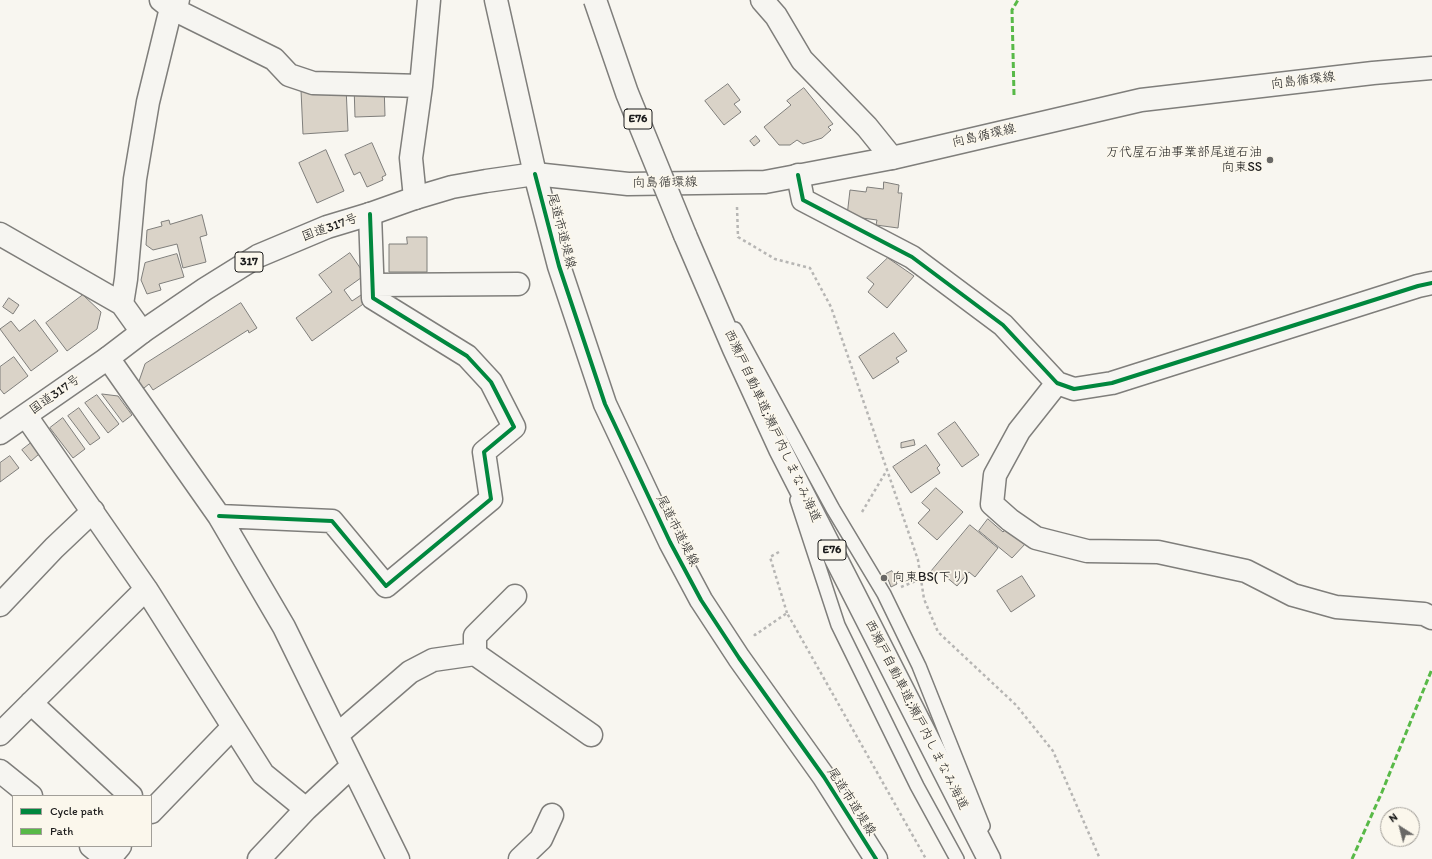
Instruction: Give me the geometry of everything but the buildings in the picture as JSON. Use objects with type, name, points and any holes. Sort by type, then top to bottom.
[{"type":"main road","points":[[415,198],[411,158],[429,0]]},
{"type":"main road","points":[[496,0],[535,174]]},
{"type":"main road","name":"西瀬戸自動車道;瀬戸内しまなみ海道","points":[[595,0],[627,93],[685,236],[734,349],[780,449],[989,859]]},
{"type":"main road","points":[[762,0],[776,16],[802,60],[867,127],[892,158]]},
{"type":"main road","points":[[122,304],[126,279],[135,179],[148,102],[170,3],[274,59],[289,75],[313,83],[420,86]]},
{"type":"main road","name":"向島循環線","points":[[535,174],[628,184],[765,182],[892,158],[1142,100],[1373,73],[1432,68]]},
{"type":"main road","name":"国道317号","points":[[0,433],[108,358],[142,332],[205,289],[258,256],[327,226],[370,214],[415,198],[466,185],[535,174]]},
{"type":"main road","name":"尾道市道堤線","points":[[535,174],[559,266],[605,404],[670,542],[701,600],[738,658],[824,777],[876,859]]},
{"type":"main road","points":[[798,175],[804,200],[912,257],[1003,325],[1057,382],[1074,389],[1112,383],[1432,283]]},
{"type":"main road","points":[[219,516],[332,521],[386,586],[490,499],[484,452],[514,427],[491,382],[467,356],[374,298],[370,214]]},
{"type":"main road","points":[[0,234],[122,304],[142,332]]},
{"type":"main road","points":[[373,285],[518,284]]},
{"type":"main road","points":[[108,358],[219,516],[284,627],[398,859]]},
{"type":"main road","points":[[1057,382],[1018,431],[995,475],[992,504],[1010,520],[1036,538],[1087,551],[1158,552],[1246,571],[1293,595],[1336,607],[1424,614],[1432,618]]},
{"type":"main road","points":[[26,416],[146,589],[263,774],[306,809]]},
{"type":"main road","points":[[0,605],[54,548],[93,511]]},
{"type":"main road","points":[[0,734],[146,589]]},
{"type":"main road","points":[[475,654],[475,636],[515,596]]},
{"type":"main road","points":[[337,735],[410,672],[433,660],[475,654],[591,735]]},
{"type":"main road","points":[[32,702],[130,795]]},
{"type":"main road","points":[[152,811],[233,727]]},
{"type":"main road","points":[[259,859],[306,809],[352,766]]},
{"type":"main road","points":[[0,771],[30,795]]},
{"type":"main road","points":[[520,859],[541,839],[552,815]]},
{"type":"main road","points":[[92,847],[108,859],[119,847]]},
{"type":"lane","points":[[685,236],[833,509],[884,594],[919,666],[996,859]]},
{"type":"lane","points":[[780,449],[838,626],[917,786],[957,859]]},
{"type":"path","points":[[736,182],[738,237],[776,259],[810,268],[831,307],[918,560],[924,599],[938,632],[1016,705],[1052,751],[1100,859]]},
{"type":"path","points":[[862,512],[887,470]]},
{"type":"path","points":[[779,552],[770,557],[787,613],[926,859]]},
{"type":"path","points":[[750,629],[755,635],[787,613]]},
{"type":"marked path","points":[[1014,95],[1012,10],[1018,0]]},
{"type":"marked path","points":[[1352,859],[1382,792],[1432,669]]},
{"type":"cycle path","points":[[535,174],[559,266],[605,404],[670,542],[701,600],[739,658],[824,777],[876,859]]},
{"type":"cycle path","points":[[798,175],[803,200],[912,257],[1003,325],[1057,383],[1074,389],[1112,383],[1418,286],[1432,283]]},
{"type":"cycle path","points":[[219,516],[332,521],[386,586],[491,499],[484,452],[514,427],[491,382],[467,356],[373,298],[370,214]]},
{"type":"place","name":"万代屋石油事業部尾道石油 向東SS","points":[[1270,160]]},
{"type":"place","name":"向東BS(下り)","points":[[884,578]]}]
